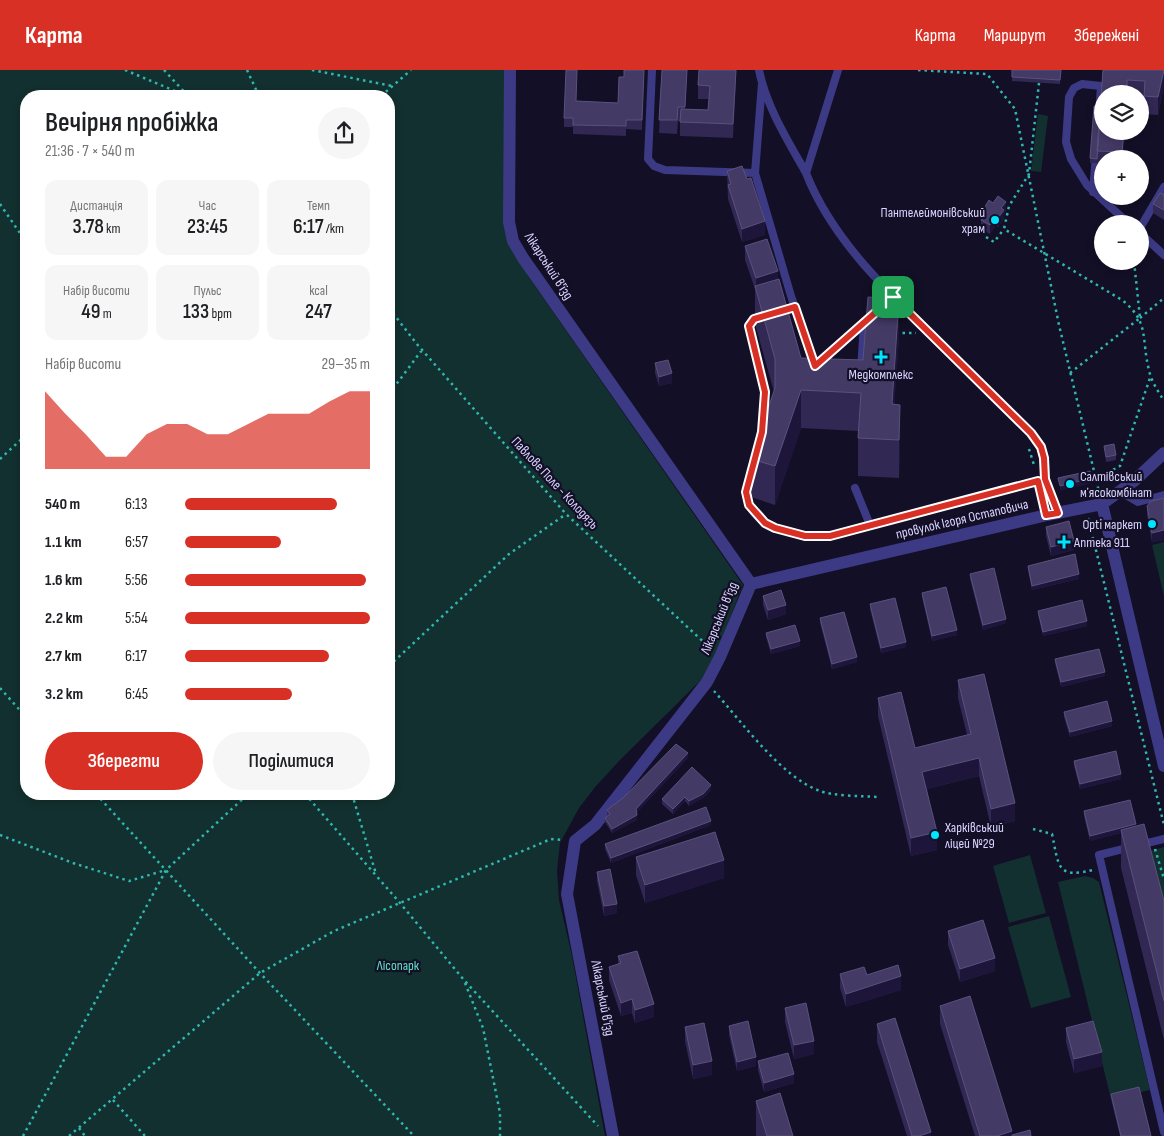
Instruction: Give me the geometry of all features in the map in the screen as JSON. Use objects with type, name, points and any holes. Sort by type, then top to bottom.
[{"type":"street","name":"Лікарський в'їзд","points":[[510,70],[509,222],[513,241],[751,584],[720,657],[707,682],[595,825],[575,841],[567,894],[609,1134]]},
{"type":"street","name":"провулок Ігоря Остаповича","points":[[751,584],[1102,504],[1134,481],[1164,453]]},
{"type":"street","points":[[1102,504],[1164,766]]},
{"type":"lane","points":[[652,70],[648,158],[654,166],[665,170],[755,173]]},
{"type":"lane","points":[[759,70],[762,83],[784,133],[822,206],[868,270],[1031,433],[1041,447],[1044,458],[1042,480],[1058,513]]},
{"type":"lane","points":[[806,173],[838,70]]},
{"type":"lane","points":[[762,83],[755,173],[795,307],[816,369],[879,310]]},
{"type":"lane","points":[[1094,85],[1082,84],[1074,88],[1070,97],[1066,142],[1071,159],[1083,180],[1093,192],[1119,215]]},
{"type":"lane","points":[[1093,192],[1097,144]]},
{"type":"lane","points":[[1148,215],[1164,187]]},
{"type":"lane","points":[[1149,241],[1164,255]]},
{"type":"lane","points":[[886,304],[893,297]]},
{"type":"lane","points":[[760,441],[765,392],[749,326],[754,319],[795,307]]},
{"type":"lane","points":[[859,378],[864,324]]},
{"type":"lane","points":[[755,458],[746,492],[749,505],[765,523],[795,534],[816,537],[830,536],[1042,480]]},
{"type":"lane","points":[[855,488],[870,525]]},
{"type":"lane","points":[[1116,494],[1126,495],[1138,502],[1164,495]]},
{"type":"lane","points":[[1164,838],[1099,855],[1164,1132]]},
{"type":"path","points":[[125,70],[173,90]]},
{"type":"path","points":[[164,70],[182,90]]},
{"type":"path","points":[[247,70],[256,90]]},
{"type":"path","points":[[312,70],[392,86]]},
{"type":"path","points":[[388,90],[410,70]]},
{"type":"path","points":[[918,70],[987,74],[1015,108],[1070,373],[1102,504]]},
{"type":"path","points":[[986,237],[994,242],[1004,229],[1009,206],[1029,174],[1039,83]]},
{"type":"path","points":[[0,204],[20,233]]},
{"type":"path","points":[[1004,229],[1122,300],[1132,307],[1140,318]]},
{"type":"path","points":[[1135,270],[1140,318],[1150,377],[1164,401]]},
{"type":"path","points":[[1070,373],[1164,298]]},
{"type":"path","name":"Павлове Поле - Колодязь","points":[[395,316],[422,350],[566,514],[720,657]]},
{"type":"path","points":[[893,333],[917,333]]},
{"type":"path","points":[[395,386],[422,350]]},
{"type":"path","points":[[1096,479],[1120,466],[1150,377]]},
{"type":"path","points":[[0,459],[20,441]]},
{"type":"path","points":[[1028,444],[1042,480]]},
{"type":"path","points":[[1085,507],[1164,825]]},
{"type":"path","points":[[395,660],[510,554],[566,514]]},
{"type":"path","points":[[707,682],[780,765],[796,778],[821,792],[878,798]]},
{"type":"path","points":[[0,688],[20,710]]},
{"type":"path","points":[[102,800],[260,973],[414,1136]]},
{"type":"path","points":[[23,1136],[166,870],[242,800]]},
{"type":"path","points":[[310,800],[464,980],[609,1134]]},
{"type":"path","points":[[354,800],[376,876]]},
{"type":"path","points":[[1033,829],[1052,834],[1060,866],[1066,873],[1077,874],[1102,868]]},
{"type":"path","points":[[0,835],[73,863],[129,881],[166,870]]},
{"type":"path","points":[[69,1136],[260,973],[334,931],[551,839],[575,841]]},
{"type":"path","points":[[1153,841],[1164,879]]},
{"type":"path","points":[[464,980],[483,1028],[500,1113],[500,1136]]},
{"type":"path","points":[[113,1100],[145,1136]]},
{"type":"path","points":[[79,1128],[85,1136]]},
{"type":"green space","name":"Лісопарк","points":[[0,70],[509,70],[507,219],[528,276],[743,585],[712,663],[702,679],[596,786],[579,808],[560,843],[557,871],[559,900],[572,956],[605,1136],[0,1136]]},
{"type":"green space","points":[[1038,114],[1048,116],[1041,172],[1031,171]]},
{"type":"green space","points":[[1164,542],[1164,596],[1152,545]]},
{"type":"green space","points":[[1164,847],[1164,939],[1122,868],[1121,860]]},
{"type":"green space","points":[[1030,855],[1046,913],[1009,923],[993,866]]},
{"type":"green space","points":[[1085,876],[1099,882],[1150,1090],[1111,1099],[1058,882]]},
{"type":"green space","points":[[1049,916],[1071,997],[1031,1008],[1008,927]]},
{"type":"building","points":[[566,70],[577,70],[576,101],[618,103],[619,77],[624,77],[624,70],[644,70],[642,120],[626,120],[626,126],[573,125],[573,118],[564,118]]},
{"type":"building","points":[[662,70],[687,70],[685,107],[678,107],[677,120],[659,120]]},
{"type":"building","points":[[699,70],[736,70],[733,124],[680,122],[681,109],[708,110],[710,86],[698,85]]},
{"type":"building","points":[[1012,70],[1061,70],[1060,80],[1012,77]]},
{"type":"building","points":[[1103,70],[1164,70],[1158,97],[1149,96],[1149,85],[1145,85],[1145,81],[1127,80],[1127,85],[1102,85]]},
{"type":"building","points":[[1094,106],[1094,140],[1098,140],[1098,150],[1094,150],[1094,159],[1090,158]]},
{"type":"building","points":[[1098,140],[1123,140],[1122,150],[1097,150]]},
{"type":"building","points":[[742,166],[747,179],[751,178],[765,221],[742,229],[728,185],[731,184],[727,171]]},
{"type":"building","points":[[1160,193],[1164,195],[1164,210],[1153,204]]},
{"type":"building","points":[[998,196],[1006,202],[1001,208],[1004,210],[998,218],[996,216],[990,225],[981,220],[987,211],[984,208],[989,200],[993,203]]},
{"type":"building","points":[[767,239],[778,271],[756,278],[745,246]]},
{"type":"building","points":[[779,279],[801,358],[863,360],[868,297],[899,299],[892,404],[900,405],[899,440],[858,438],[861,393],[801,390],[775,466],[751,459],[775,388],[775,359],[755,286]]},
{"type":"building","points":[[668,360],[672,373],[659,377],[655,363]]},
{"type":"building","points":[[1114,444],[1116,455],[1106,457],[1104,446]]},
{"type":"building","points":[[1090,471],[1092,478],[1060,486],[1058,478]]},
{"type":"building","points":[[1164,498],[1164,530],[1152,533],[1147,506],[1151,501]]},
{"type":"building","points":[[1069,521],[1074,541],[1051,547],[1046,527]]},
{"type":"building","points":[[1075,554],[1079,574],[1032,586],[1028,566]]},
{"type":"building","points":[[994,568],[1006,619],[983,625],[970,574]]},
{"type":"building","points":[[946,587],[957,630],[932,636],[922,593]]},
{"type":"building","points":[[781,590],[786,605],[768,610],[763,596]]},
{"type":"building","points":[[895,598],[906,642],[881,648],[870,604]]},
{"type":"building","points":[[1082,600],[1087,621],[1043,632],[1038,611]]},
{"type":"building","points":[[844,612],[857,657],[832,664],[820,618]]},
{"type":"building","points":[[795,625],[800,641],[771,649],[766,633]]},
{"type":"building","points":[[1099,649],[1105,672],[1061,682],[1055,659]]},
{"type":"building","points":[[984,674],[1015,803],[991,809],[979,758],[922,772],[937,832],[911,838],[878,698],[901,692],[915,748],[971,734],[958,680]]},
{"type":"building","points":[[1107,701],[1112,721],[1070,732],[1064,712]]},
{"type":"building","points":[[676,744],[688,753],[636,809],[637,815],[612,829],[605,818],[610,814],[607,810],[623,798]]},
{"type":"building","points":[[1116,751],[1121,774],[1080,784],[1074,761]]},
{"type":"building","points":[[692,767],[711,785],[703,794],[689,801],[685,797],[673,809],[662,799]]},
{"type":"building","points":[[1130,800],[1136,824],[1090,836],[1084,811]]},
{"type":"building","points":[[706,807],[711,821],[611,858],[605,844]]},
{"type":"building","points":[[1144,824],[1164,901],[1164,1001],[1121,830]]},
{"type":"building","points":[[715,832],[724,860],[645,885],[636,857]]},
{"type":"building","points":[[610,869],[617,904],[604,906],[597,872]]},
{"type":"building","points":[[983,920],[995,958],[960,969],[948,931]]},
{"type":"building","points":[[637,951],[654,1004],[635,1010],[632,999],[621,1003],[609,967],[621,963],[618,956]]},
{"type":"building","points":[[898,965],[901,976],[846,994],[840,974],[864,967],[867,975]]},
{"type":"building","points":[[970,996],[1012,1131],[997,1136],[980,1136],[940,1006]]},
{"type":"building","points":[[806,1003],[814,1041],[794,1045],[785,1008]]},
{"type":"building","points":[[895,1018],[931,1132],[919,1136],[912,1136],[877,1024]]},
{"type":"building","points":[[748,1021],[756,1057],[737,1062],[729,1026]]},
{"type":"building","points":[[1093,1021],[1102,1052],[1074,1059],[1066,1028]]},
{"type":"building","points":[[704,1023],[712,1061],[693,1065],[685,1027]]},
{"type":"building","points":[[788,1053],[794,1074],[764,1083],[758,1061]]},
{"type":"building","points":[[1139,1087],[1151,1136],[1121,1136],[1111,1094]]},
{"type":"building","points":[[780,1093],[793,1136],[767,1136],[756,1101]]},
{"type":"building","points":[[1030,1130],[1031,1136],[1012,1136],[1012,1135]]},
{"type":"place","name":"Пантелеймонівський храм","points":[[995,220]]},
{"type":"place","name":"Медкомплекс","points":[[881,357]]},
{"type":"place","name":"Салтівський мʼясокомбінат","points":[[1070,484]]},
{"type":"place","name":"Opti маркет","points":[[1152,524]]},
{"type":"place","name":"Аптека 911","points":[[1064,542]]},
{"type":"place","name":"Харківський ліцей №29","points":[[935,835]]},
{"type":"route","points":[[893,297],[1031,433],[1041,447],[1044,458],[1045,479],[1058,513],[1046,515],[1038,481],[888,519],[830,536],[805,536],[775,528],[765,523],[752,510],[746,492],[762,432],[765,392],[749,326],[754,319],[795,307],[815,366],[893,297]]}]
